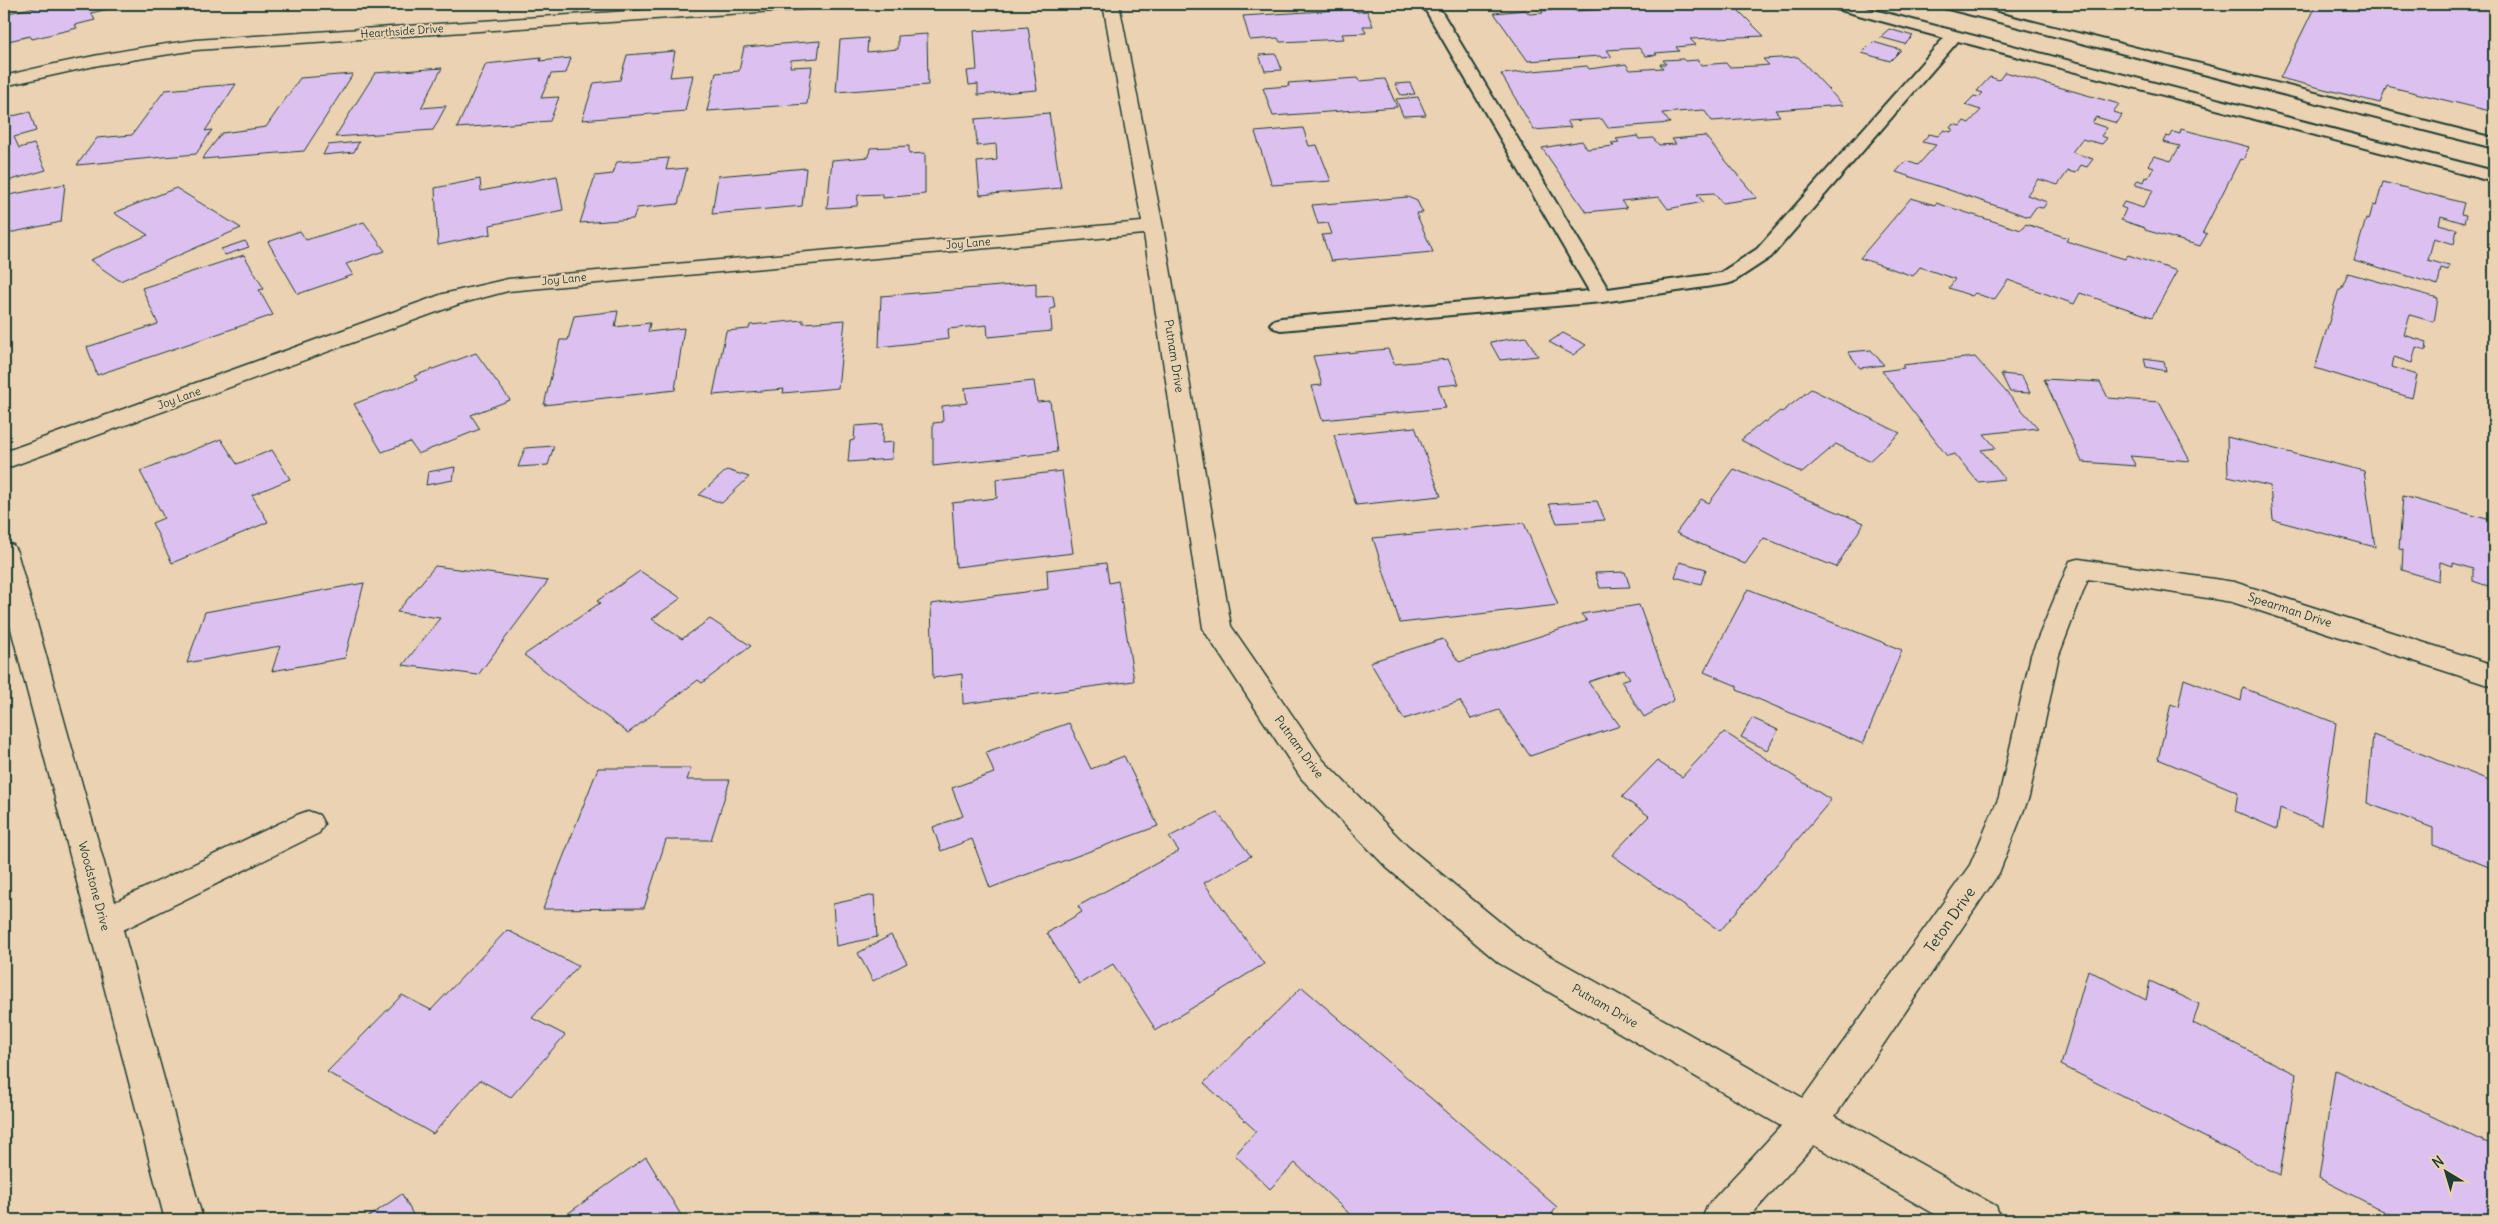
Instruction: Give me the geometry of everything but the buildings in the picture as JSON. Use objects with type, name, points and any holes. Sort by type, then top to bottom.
[{"type":"street","name":"Hearthside Drive","points":[[4,81],[82,62],[137,52],[196,45],[804,4]]},
{"type":"street","name":"Putnam Drive","points":[[1111,4],[1153,227],[1217,628],[1312,769],[1396,857],[1511,952],[1982,1220]]},
{"type":"street","name":"Joy Lane","points":[[4,461],[451,299],[508,285],[568,278],[1153,227]]},
{"type":"street","name":"Woodstone Drive","points":[[4,552],[184,1220]]},
{"type":"street","name":"Teton Drive","points":[[1722,1220],[1809,1122],[1983,872],[2014,797],[2045,655],[2079,568]]},
{"type":"street","name":"Spearman Drive","points":[[2079,568],[2234,592],[2494,676]]},
{"type":"street","points":[[104,923],[308,824]]},
{"type":"lane","points":[[1429,4],[1602,296]]},
{"type":"lane","points":[[1834,4],[2494,176]]},
{"type":"lane","points":[[1944,4],[2494,144]]},
{"type":"lane","points":[[1281,324],[1602,296],[1726,278],[1764,253],[1955,36]]}]
